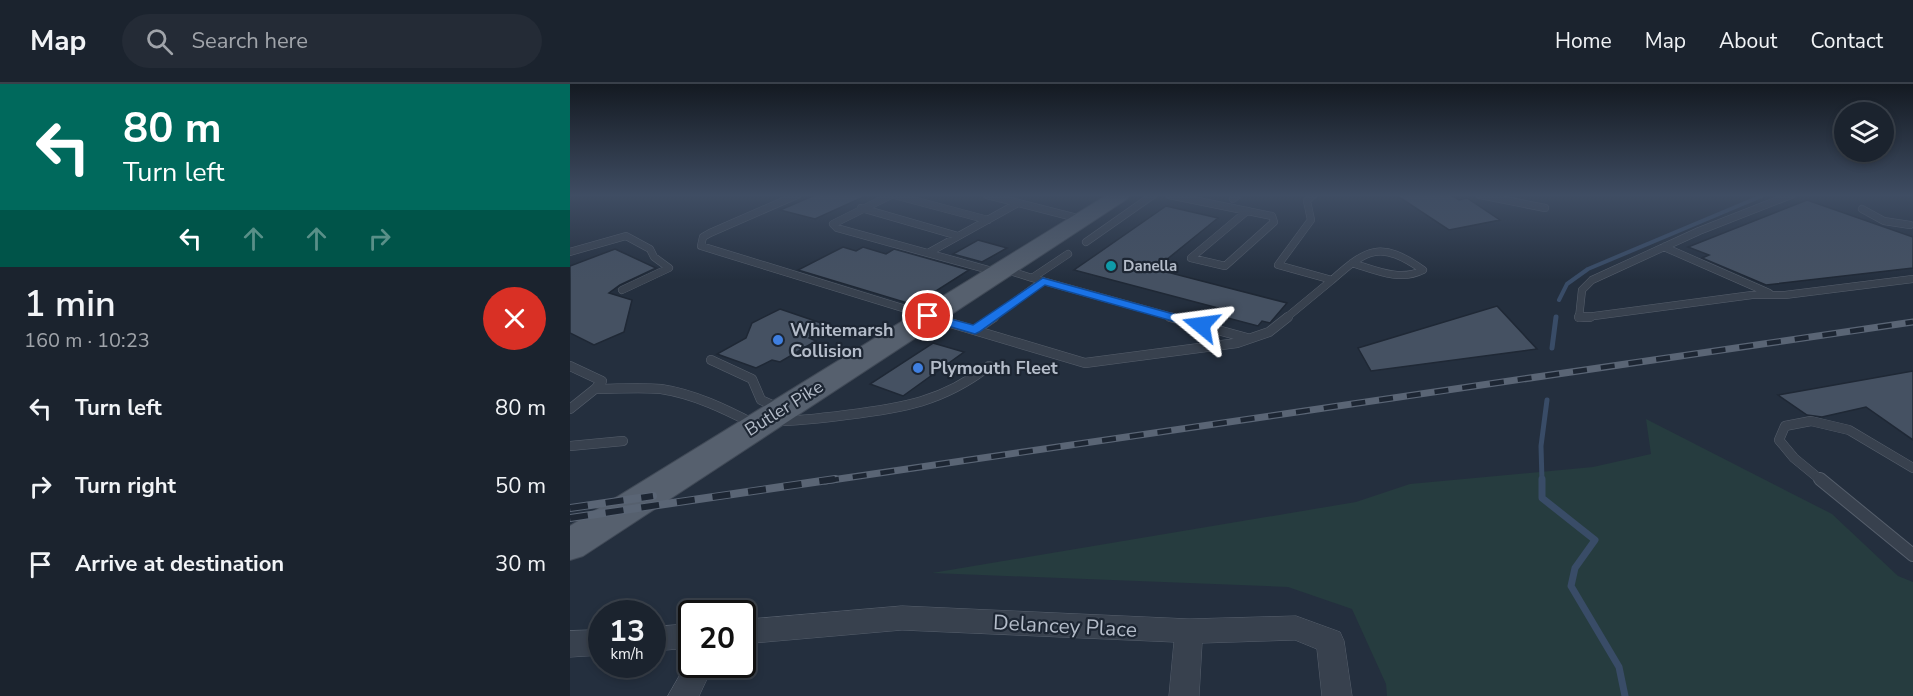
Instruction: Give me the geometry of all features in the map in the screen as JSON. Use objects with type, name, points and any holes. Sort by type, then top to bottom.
[{"type":"main road","name":"Butler Pike","points":[[570,545],[767,419],[916,312],[1083,231],[1091,224]]},
{"type":"street","name":"Delancey Place","points":[[756,631],[902,618],[1189,631],[1296,628],[1330,641],[1337,696]]},
{"type":"street","points":[[1184,696],[1189,631]]},
{"type":"street","points":[[570,644],[588,643]]},
{"type":"street","points":[[683,696],[693,678]]},
{"type":"lane","points":[[732,224],[703,237],[701,246],[777,272],[1085,363],[1237,343],[1246,338],[1269,332],[1364,253],[1375,250],[1406,260],[1423,270],[1416,276],[1398,276],[1352,263]]},
{"type":"lane","points":[[832,224],[834,226],[928,253],[1032,278],[1246,338]]},
{"type":"lane","points":[[915,224],[958,236]]},
{"type":"lane","points":[[928,253],[981,224]]},
{"type":"lane","points":[[1066,224],[1083,231],[1097,224]]},
{"type":"lane","points":[[1232,224],[1191,258],[1225,266],[1272,224]]},
{"type":"lane","points":[[1308,224],[1278,265],[1332,280]]},
{"type":"lane","points":[[1721,224],[1592,279],[1582,290],[1579,318],[1752,295],[1774,295],[1913,279]]},
{"type":"lane","points":[[1901,224],[1910,225]]},
{"type":"lane","points":[[570,252],[626,236],[650,249],[654,257],[669,268],[622,290]]},
{"type":"lane","points":[[1664,247],[1774,295]]},
{"type":"lane","points":[[1032,278],[1068,254]]},
{"type":"lane","points":[[975,330],[1043,281]]},
{"type":"lane","points":[[711,360],[752,379],[767,419]]},
{"type":"lane","points":[[570,366],[602,381],[570,409]]},
{"type":"lane","points":[[595,389],[672,391],[728,410],[767,419],[797,422],[914,407],[967,385],[989,366]]},
{"type":"lane","points":[[1913,468],[1849,430],[1811,422],[1785,426],[1779,440],[1794,458],[1913,555]]},
{"type":"lane","points":[[570,446],[623,441]]},
{"type":"green space","points":[[1646,419],[1832,514],[1898,576],[1913,582],[1913,696],[1387,696],[1386,684],[1352,609],[1288,587],[932,573],[1356,502],[1410,484],[1593,467],[1651,454]]},
{"type":"building","name":"Danella","points":[[1141,224],[1211,224],[1155,269],[1287,303],[1270,323],[1262,321],[1258,326],[1220,316],[1222,309],[1074,270]]},
{"type":"building","points":[[1439,224],[1482,224],[1449,230]]},
{"type":"building","points":[[1747,224],[1874,224],[1913,237],[1913,268],[1766,285],[1702,258],[1709,255],[1688,247]]},
{"type":"building","points":[[978,240],[1007,248],[982,262],[953,254]]},
{"type":"building","points":[[843,247],[856,251],[863,247],[886,254],[894,249],[969,270],[914,305],[798,270]]},
{"type":"building","points":[[615,249],[656,268],[620,285],[609,293],[632,300],[624,332],[594,345],[570,333],[570,266]]},
{"type":"building","points":[[1497,306],[1537,349],[1371,371],[1358,348]]},
{"type":"building","name":"Whitemarsh Collision","points":[[780,309],[830,326],[809,338],[816,341],[780,362],[772,360],[756,368],[717,354],[746,338],[752,323]]},
{"type":"building","name":"Plymouth Fleet","points":[[933,343],[964,352],[903,396],[870,384]]},
{"type":"building","points":[[1913,371],[1913,440],[1866,407],[1822,417],[1807,415],[1778,395]]},
{"type":"waterway","points":[[1559,300],[1567,284],[1588,269],[1696,224]]},
{"type":"waterway","points":[[1552,348],[1556,317]]},
{"type":"waterway","points":[[1542,481],[1541,446],[1547,400]]},
{"type":"waterway","points":[[1542,481],[1542,498],[1595,540],[1575,568],[1571,586],[1619,667],[1625,696]]},
{"type":"railway","points":[[825,481],[1913,322]]},
{"type":"railway","points":[[570,518],[835,479]]},
{"type":"railway","points":[[570,508],[653,496]]},
{"type":"place","name":"Danella","points":[[1111,266]]},
{"type":"place","name":"Whitemarsh Collision","points":[[778,340]]},
{"type":"place","name":"Plymouth Fleet","points":[[918,368]]},
{"type":"route","points":[[928,316],[975,330],[1043,281],[1201,325]]}]
